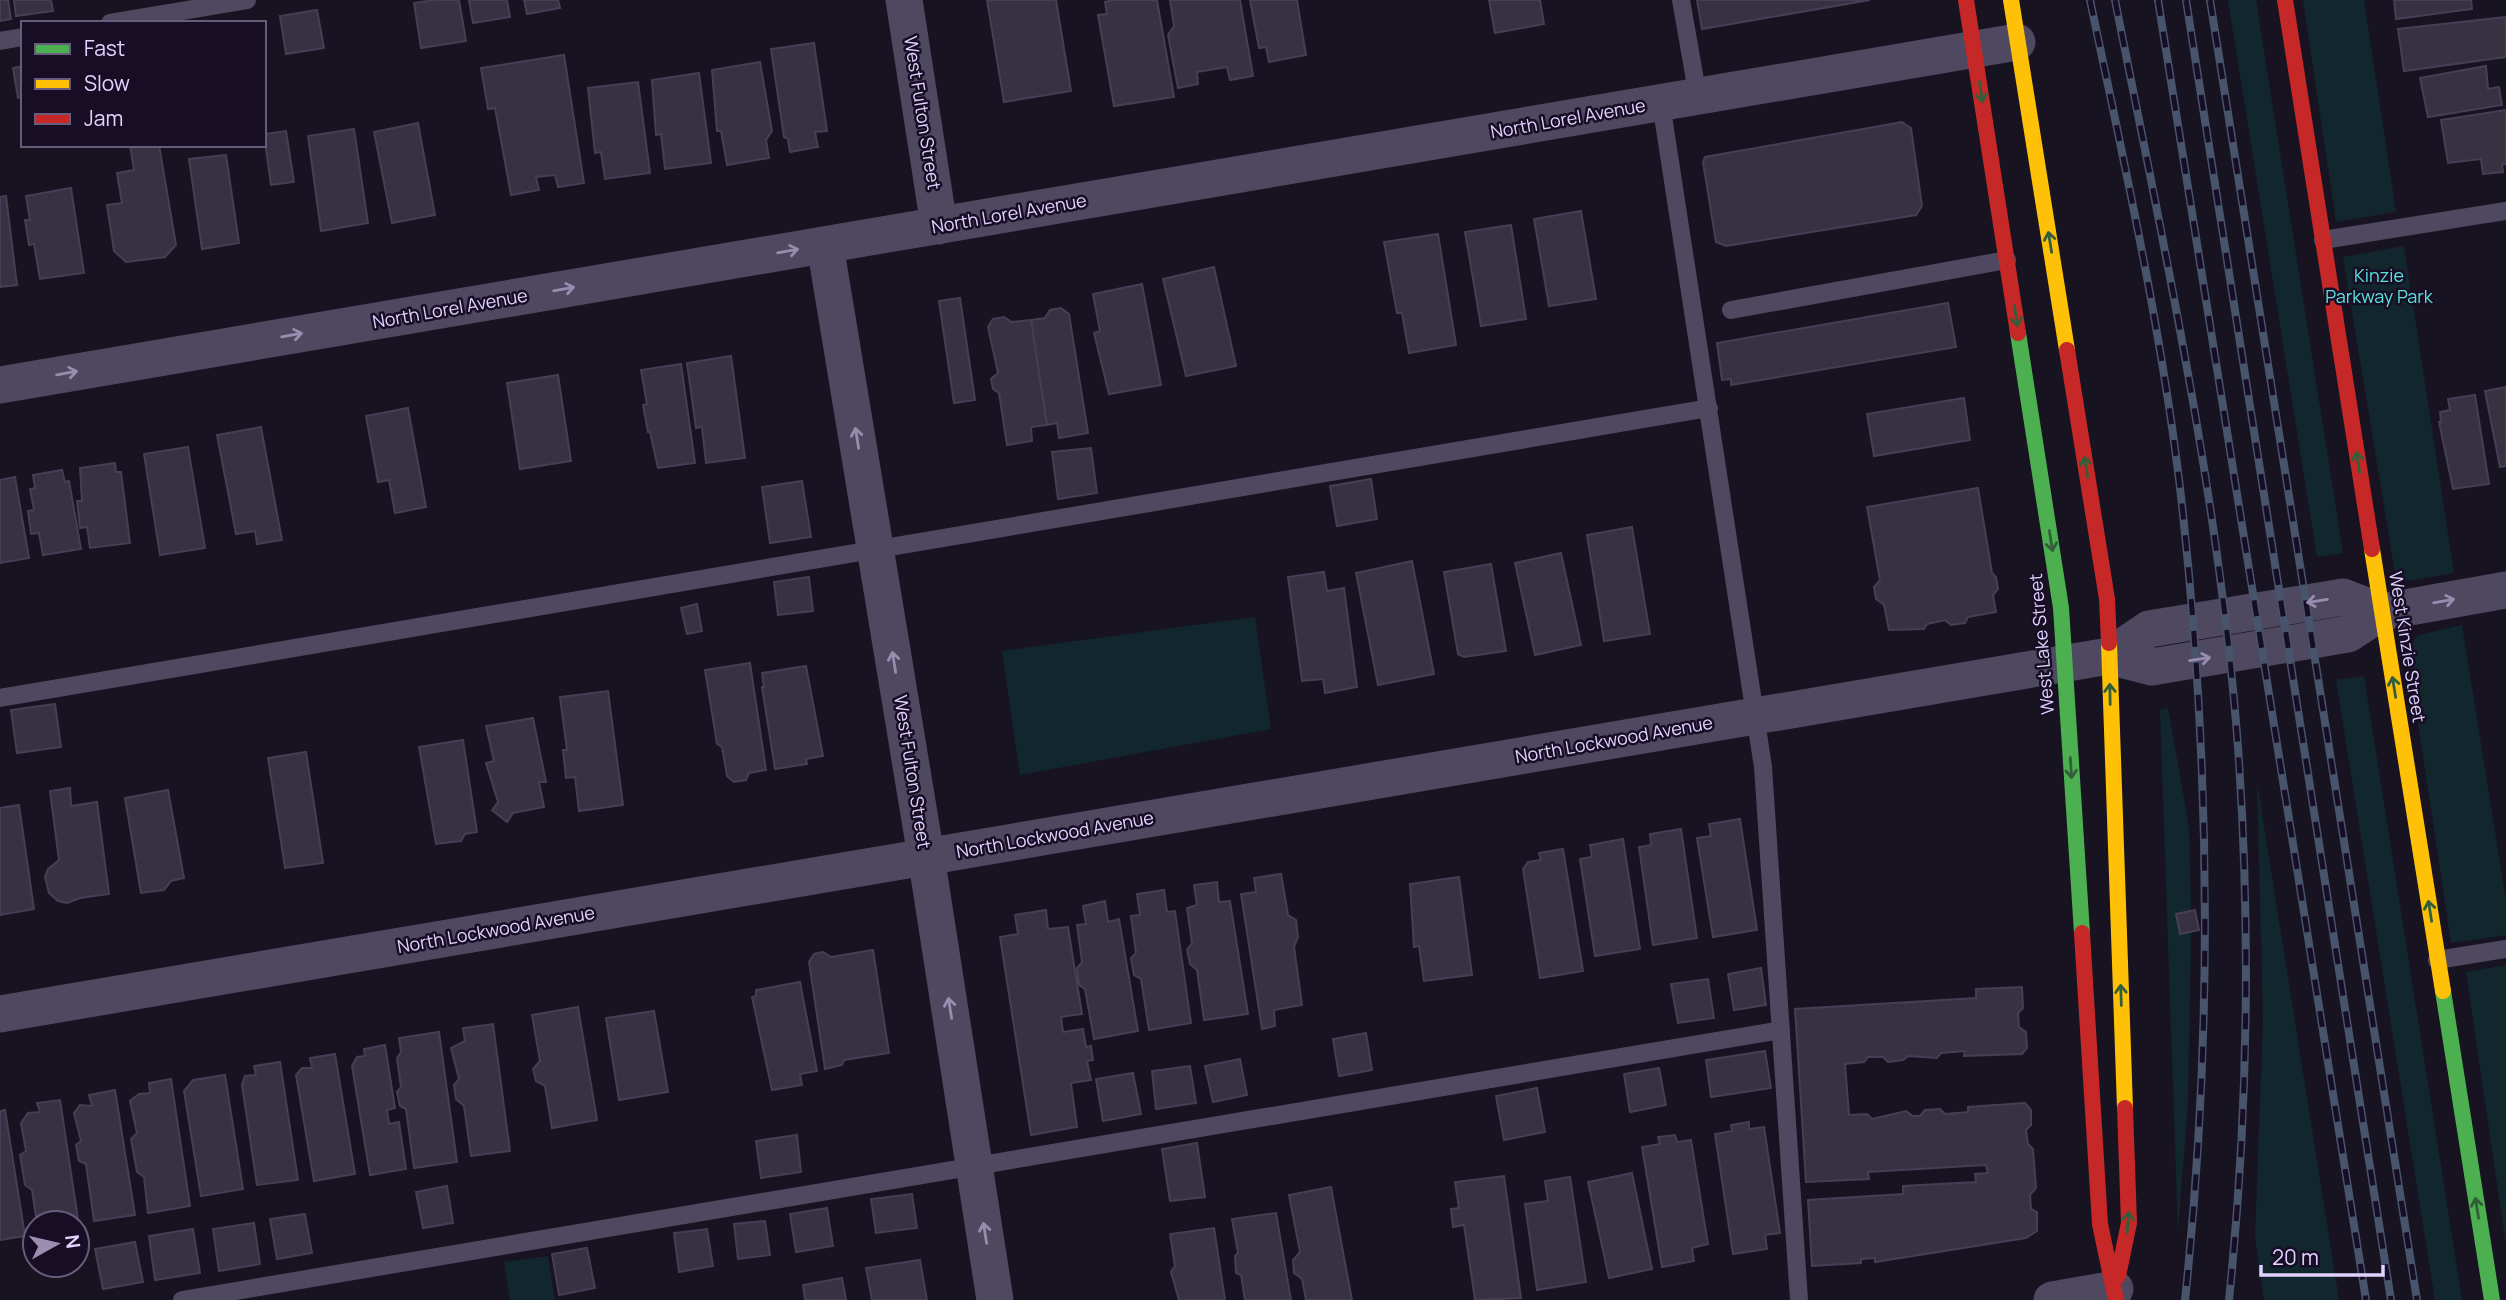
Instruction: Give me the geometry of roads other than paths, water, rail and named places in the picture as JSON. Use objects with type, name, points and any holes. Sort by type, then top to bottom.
[{"type":"main road","name":"West Lake Street","points":[[1966,0],[2061,608],[2100,1224],[2115,1294]]},
{"type":"main road","points":[[2011,0],[2107,599],[2129,1223],[2115,1294]]},
{"type":"main road","name":"West Kinzie Street","points":[[2285,0],[2492,1300]]},
{"type":"street","name":"West Fulton Street","points":[[904,0],[939,226]]},
{"type":"street","name":"North Lorel Avenue","points":[[0,385],[2017,43]]},
{"type":"street","name":"West Fulton Street","points":[[825,245],[926,856],[995,1300]]},
{"type":"street","name":"North Lockwood Avenue","points":[[0,1014],[2109,656],[2152,667],[2348,634],[2382,612],[2506,590]]},
{"type":"street","points":[[2052,1300],[2115,1294]]},
{"type":"lane","points":[[122,21],[247,0]]},
{"type":"lane","points":[[1681,0],[1698,97]]},
{"type":"lane","points":[[0,41],[21,37]]},
{"type":"lane","points":[[1661,103],[1766,789],[1799,1300]]},
{"type":"lane","points":[[2323,240],[2506,211]]},
{"type":"lane","points":[[1731,310],[2007,260]]},
{"type":"lane","points":[[0,698],[1709,408]]},
{"type":"lane","points":[[2437,960],[2506,949]]},
{"type":"lane","points":[[182,1300],[1781,1030]]},
{"type":"railway","points":[[2090,0],[2142,251],[2165,378],[2192,604],[2203,803],[2204,1002],[2194,1201],[2185,1300]]},
{"type":"railway","points":[[2115,0],[2204,465],[2218,559],[2238,747],[2245,885],[2246,1024],[2240,1162],[2229,1300]]},
{"type":"railway","points":[[2158,0],[2366,1300]]},
{"type":"railway","points":[[2186,0],[2391,1300]]},
{"type":"railway","points":[[2210,0],[2417,1300]]},
{"type":"park label","name":"Kinzie Parkway Park","points":[[2379,286]]}]
